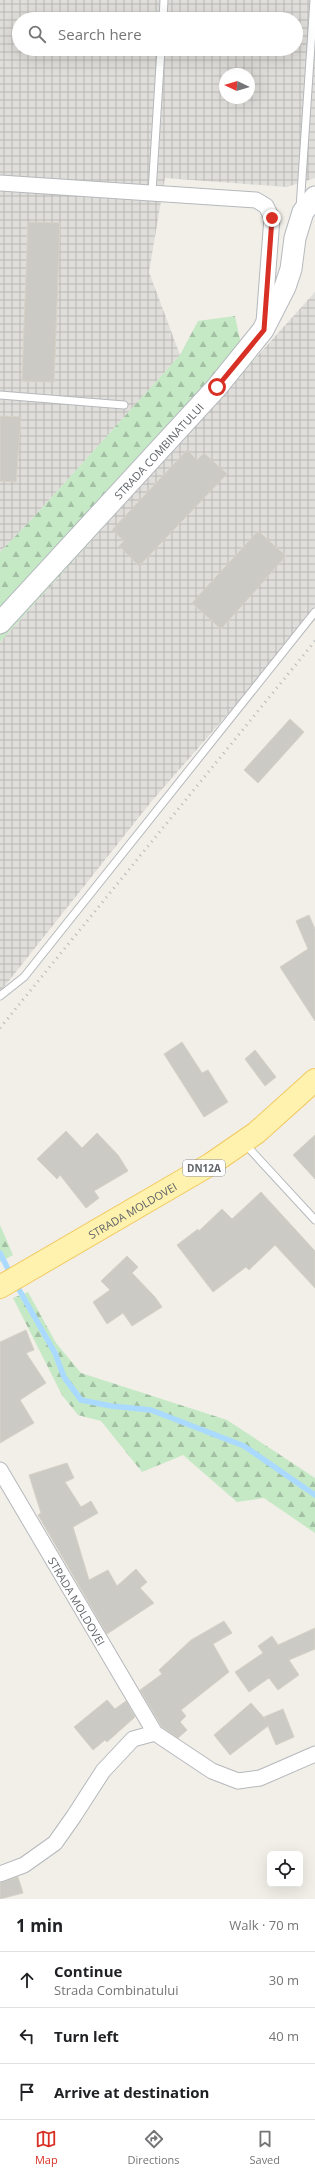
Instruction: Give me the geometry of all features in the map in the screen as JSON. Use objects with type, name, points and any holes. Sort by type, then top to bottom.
[{"type":"main road","name":"STRADA MOLDOVEI","points":[[0,1287],[211,1164],[256,1133],[315,1080]]},
{"type":"street","points":[[0,183],[236,197],[256,200],[266,206],[272,218],[264,330]]},
{"type":"street","name":"STRADA COMBINATULUI","points":[[0,623],[217,387],[264,330],[285,287],[299,224],[304,212],[315,197]]},
{"type":"street","name":"STRADA MOLDOVEI","points":[[0,1470],[155,1733],[212,1771],[238,1781],[260,1778],[315,1754]]},
{"type":"street","points":[[0,1874],[24,1865],[55,1843],[103,1771],[133,1739],[155,1733]]},
{"type":"lane","points":[[163,12],[164,0]]},
{"type":"lane","points":[[299,224],[314,0]]},
{"type":"lane","points":[[152,192],[161,56]]},
{"type":"lane","points":[[0,395],[124,405]]},
{"type":"lane","points":[[0,996],[24,977],[315,612]]},
{"type":"lane","points":[[243,1142],[315,1220]]},
{"type":"shaded area","points":[[0,0],[315,0],[315,178],[287,187],[165,178],[149,272],[180,355],[31,520],[0,552]]},
{"type":"shaded area","points":[[315,292],[315,614],[151,802],[0,992],[0,642]]},
{"type":"green space","points":[[235,316],[241,344],[255,359],[0,642],[0,552],[31,520],[180,355],[198,321]]},
{"type":"green space","points":[[0,1225],[13,1255],[0,1262]]},
{"type":"green space","points":[[28,1292],[56,1343],[81,1373],[227,1420],[315,1478],[315,1533],[264,1498],[237,1502],[183,1455],[142,1472],[101,1421],[78,1415],[62,1395],[13,1298]]},
{"type":"building","points":[[28,222],[60,223],[54,382],[22,381]]},
{"type":"building","points":[[0,416],[21,417],[16,482],[0,481]]},
{"type":"building","points":[[187,450],[197,460],[204,453],[227,474],[139,566],[119,546],[124,541],[112,530]]},
{"type":"building","points":[[258,531],[286,556],[221,629],[192,603]]},
{"type":"building","points":[[290,719],[304,732],[258,783],[244,770]]},
{"type":"building","points":[[309,915],[315,929],[315,1021],[280,967],[308,949],[296,921]]},
{"type":"building","points":[[182,1042],[202,1073],[208,1070],[228,1102],[204,1117],[164,1054]]},
{"type":"building","points":[[255,1050],[276,1077],[265,1086],[245,1059]]},
{"type":"building","points":[[66,1131],[82,1148],[97,1133],[118,1155],[128,1171],[94,1191],[99,1198],[86,1208],[60,1175],[57,1179],[37,1159]]},
{"type":"building","points":[[315,1135],[315,1179],[293,1155]]},
{"type":"building","points":[[261,1192],[315,1251],[315,1288],[275,1245],[249,1270],[246,1267],[213,1292],[177,1245],[198,1229],[199,1231],[222,1209],[232,1219]]},
{"type":"building","points":[[127,1256],[138,1267],[132,1273],[155,1297],[162,1307],[132,1326],[123,1313],[107,1324],[93,1302],[110,1290],[101,1281]]},
{"type":"building","points":[[26,1330],[34,1350],[26,1353],[46,1383],[20,1400],[34,1423],[0,1443],[0,1342]]},
{"type":"building","points":[[67,1463],[74,1478],[65,1482],[81,1507],[91,1501],[98,1513],[73,1527],[89,1580],[108,1570],[117,1586],[136,1569],[147,1582],[140,1588],[154,1603],[107,1634],[38,1515],[41,1513],[29,1475]]},
{"type":"building","points":[[224,1621],[232,1633],[213,1644],[229,1672],[181,1710],[186,1716],[180,1722],[187,1730],[178,1738],[162,1727],[140,1690],[162,1674],[159,1670],[191,1640]]},
{"type":"building","points":[[315,1628],[315,1649],[289,1660],[299,1675],[278,1690],[269,1678],[249,1692],[235,1672],[263,1653],[258,1646],[272,1636],[278,1645]]},
{"type":"building","points":[[107,1700],[115,1709],[126,1701],[135,1717],[107,1742],[105,1740],[93,1750],[74,1727]]},
{"type":"building","points":[[251,1703],[266,1720],[264,1717],[283,1709],[294,1737],[276,1745],[268,1726],[230,1755],[214,1735]]},
{"type":"building","points":[[18,1877],[23,1893],[0,1899],[0,1883]]},
{"type":"waterway","points":[[0,1253],[9,1271]]},
{"type":"waterway","points":[[17,1286],[55,1353],[64,1377],[81,1400],[111,1406],[151,1410],[244,1446],[315,1495]]},
{"type":"railway","points":[[0,1028],[315,641]]},
{"type":"route","points":[[217,387],[264,330],[272,240],[272,218]]}]
